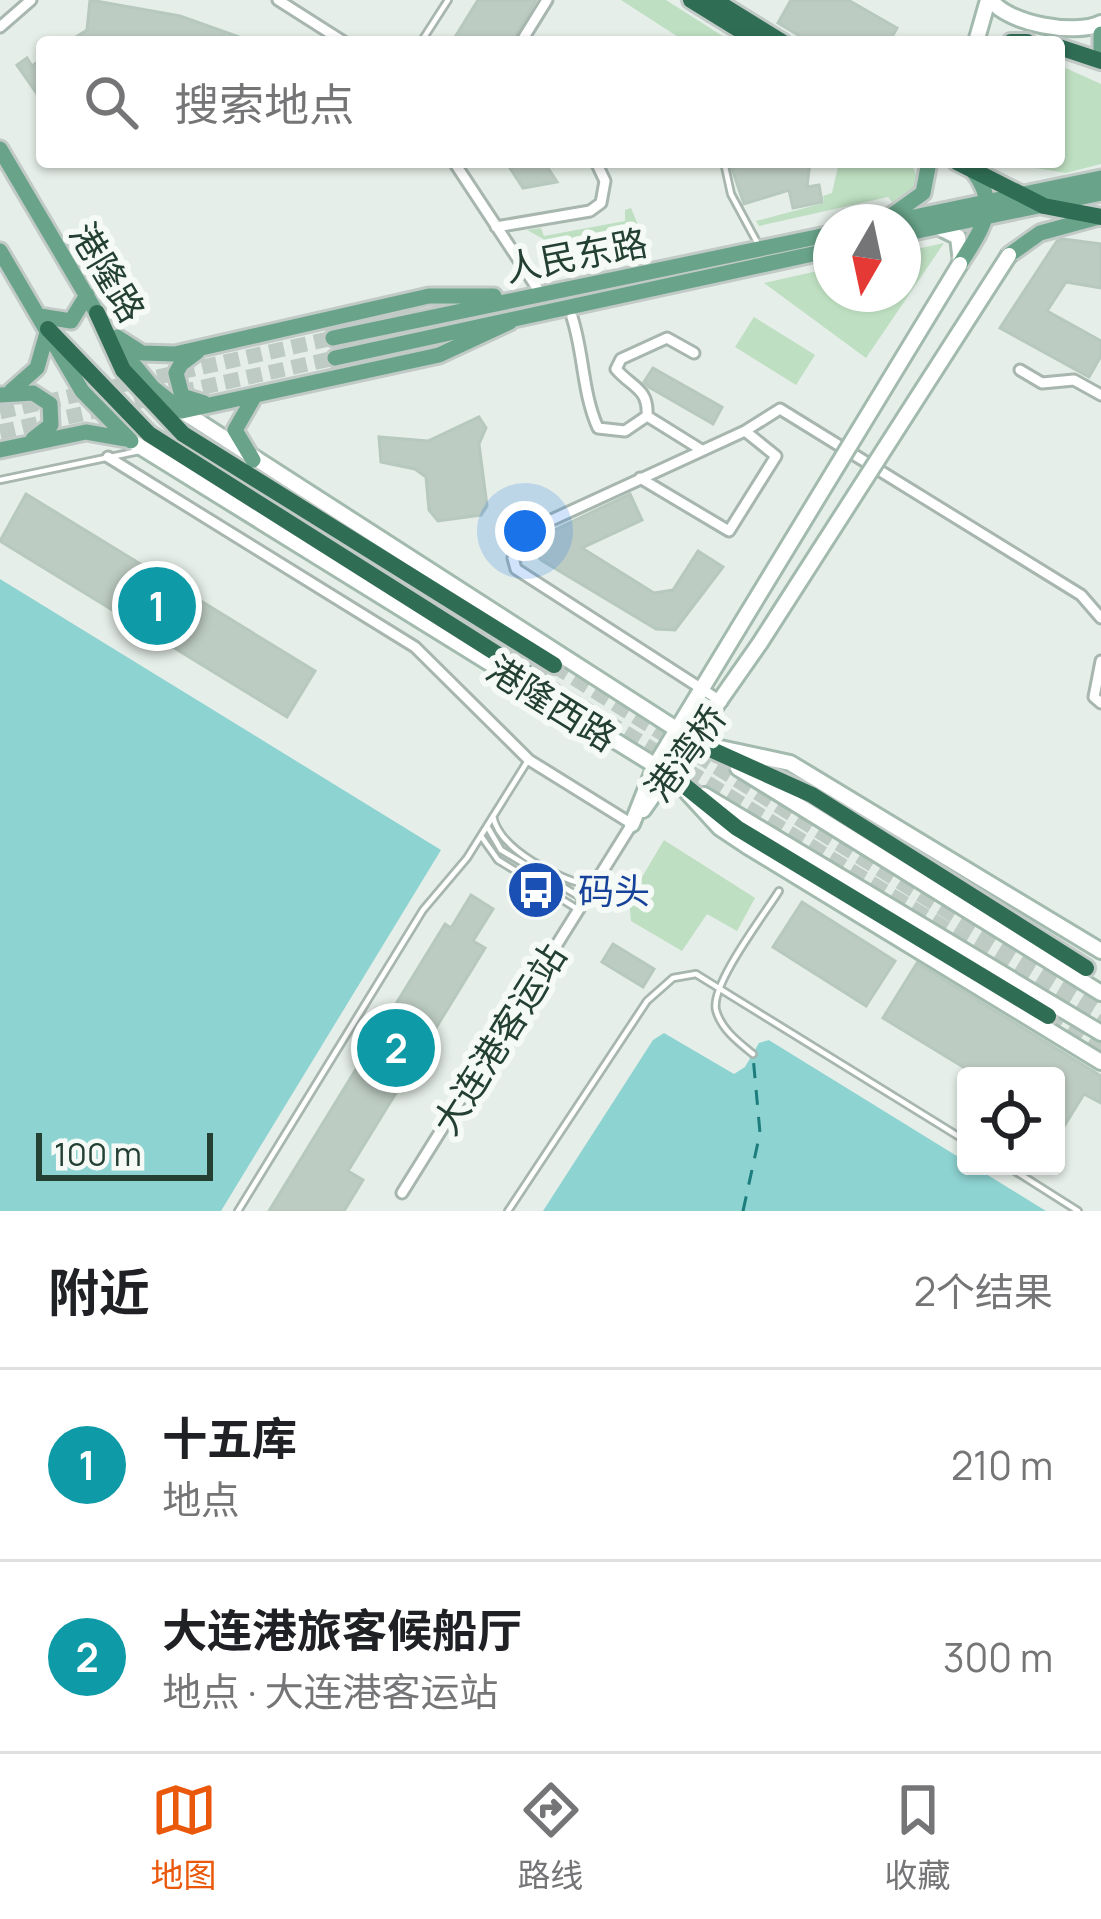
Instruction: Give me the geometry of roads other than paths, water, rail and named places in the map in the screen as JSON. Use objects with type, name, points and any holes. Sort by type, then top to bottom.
[{"type":"highway","points":[[691,0],[749,36]]},
{"type":"highway","points":[[714,0],[772,36]]},
{"type":"highway","points":[[1065,49],[1101,60]]},
{"type":"highway","points":[[969,168],[1045,206],[1100,217]]},
{"type":"highway","points":[[97,313],[123,370],[183,434],[554,665]]},
{"type":"highway","points":[[44,322],[141,441],[544,683]]},
{"type":"highway","points":[[697,742],[812,795],[1086,968]]},
{"type":"highway","points":[[675,779],[736,828],[1048,1016]]},
{"type":"main road","points":[[978,36],[990,0],[1012,16],[1081,29],[1101,23]]},
{"type":"main road","points":[[1101,34],[1101,60]]},
{"type":"main road","name":"港隆路","points":[[0,149],[132,365],[182,411]]},
{"type":"main road","points":[[909,204],[923,193],[928,168]]},
{"type":"main road","points":[[966,168],[988,209]]},
{"type":"main road","points":[[921,231],[1019,195],[1101,178]]},
{"type":"main road","points":[[921,218],[1045,206],[1101,194]]},
{"type":"main road","points":[[960,264],[988,209]]},
{"type":"main road","points":[[1010,255],[1040,233],[1100,217]]},
{"type":"main road","points":[[938,227],[958,237],[960,264]]},
{"type":"main road","name":"人民东路","points":[[332,338],[813,238]]},
{"type":"main road","points":[[0,251],[44,322],[37,368],[4,394]]},
{"type":"main road","name":"人民东路","points":[[335,358],[813,254]]},
{"type":"main road","name":"港湾桥","points":[[632,824],[675,779],[1010,255]]},
{"type":"main road","name":"港湾桥","points":[[632,824],[655,766],[960,264]]},
{"type":"main road","points":[[97,313],[119,340],[142,353],[175,354],[429,296],[464,292],[509,298]]},
{"type":"main road","points":[[44,322],[71,321],[87,295]]},
{"type":"main road","points":[[182,411],[439,355],[510,322]]},
{"type":"main road","points":[[210,345],[192,354],[176,373],[182,396],[213,404]]},
{"type":"main road","points":[[4,394],[41,397],[54,413],[44,433],[20,446]]},
{"type":"main road","points":[[253,460],[235,430],[243,409],[259,394]]},
{"type":"main road","name":"港隆西路","points":[[182,411],[678,730],[1101,993]]},
{"type":"main road","points":[[0,450],[86,432],[141,441]]},
{"type":"main road","name":"港隆西路","points":[[141,441],[166,464],[675,779],[1101,1033]]},
{"type":"main road","points":[[697,742],[790,763],[1101,951]]},
{"type":"main road","points":[[675,779],[720,828],[1101,1062]]},
{"type":"street","points":[[0,27],[31,0]]},
{"type":"street","points":[[278,0],[335,36]]},
{"type":"street","points":[[525,36],[547,0]]},
{"type":"street","points":[[458,168],[541,294]]},
{"type":"street","points":[[496,227],[590,211],[601,203],[605,182],[599,168]]},
{"type":"street","points":[[572,317],[584,353],[587,403],[598,428],[625,431],[647,416]]},
{"type":"street","points":[[694,353],[667,338],[621,359],[616,369],[641,388],[647,416],[700,449]]},
{"type":"street","points":[[1020,370],[1042,383],[1074,380],[1101,395]]},
{"type":"street","points":[[722,702],[516,569],[513,558],[534,528],[746,431],[780,409],[1081,595],[1101,618]]},
{"type":"street","points":[[640,478],[730,531],[776,456],[746,431]]},
{"type":"street","points":[[108,458],[415,647],[529,760],[632,824]]},
{"type":"street","points":[[1101,661],[1094,697],[1101,703]]},
{"type":"street","name":"大连港客运站","points":[[402,1193],[632,824]]},
{"type":"lane","points":[[425,36],[448,0]]},
{"type":"lane","points":[[725,168],[731,194],[760,249]]},
{"type":"lane","points":[[0,480],[108,458],[141,441]]},
{"type":"lane","points":[[238,1211],[423,910],[481,836],[529,760]]},
{"type":"lane","points":[[493,816],[503,838],[557,873],[593,886]]},
{"type":"lane","points":[[487,826],[501,850],[582,905]]},
{"type":"lane","points":[[481,836],[498,860],[582,905]]},
{"type":"lane","points":[[753,1054],[730,1035],[715,1008],[718,988],[779,891]]},
{"type":"lane","points":[[508,1211],[647,1001],[674,978],[695,974],[957,1135]]},
{"type":"lane","points":[[1021,1175],[1078,1211]]},
{"type":"water","points":[[0,579],[441,850],[221,1211],[0,1211]]},
{"type":"water","points":[[664,1033],[734,1074],[745,1067],[759,1043],[769,1040],[957,1156],[957,1175],[988,1175],[1046,1211],[543,1211],[653,1040]]},
{"type":"tunnel","points":[[0,412],[333,338]]},
{"type":"tunnel","points":[[0,432],[335,358]]},
{"type":"tunnel","points":[[554,665],[1101,1007]]},
{"type":"tunnel","points":[[543,683],[1101,1024]]},
{"type":"tunnel","points":[[1048,1016],[1101,1052]]},
{"type":"place","name":"十五库","points":[[157,606]]},
{"type":"place","name":"码头","points":[[536,890]]},
{"type":"place","name":"大连港旅客候船厅","points":[[396,1048]]}]
